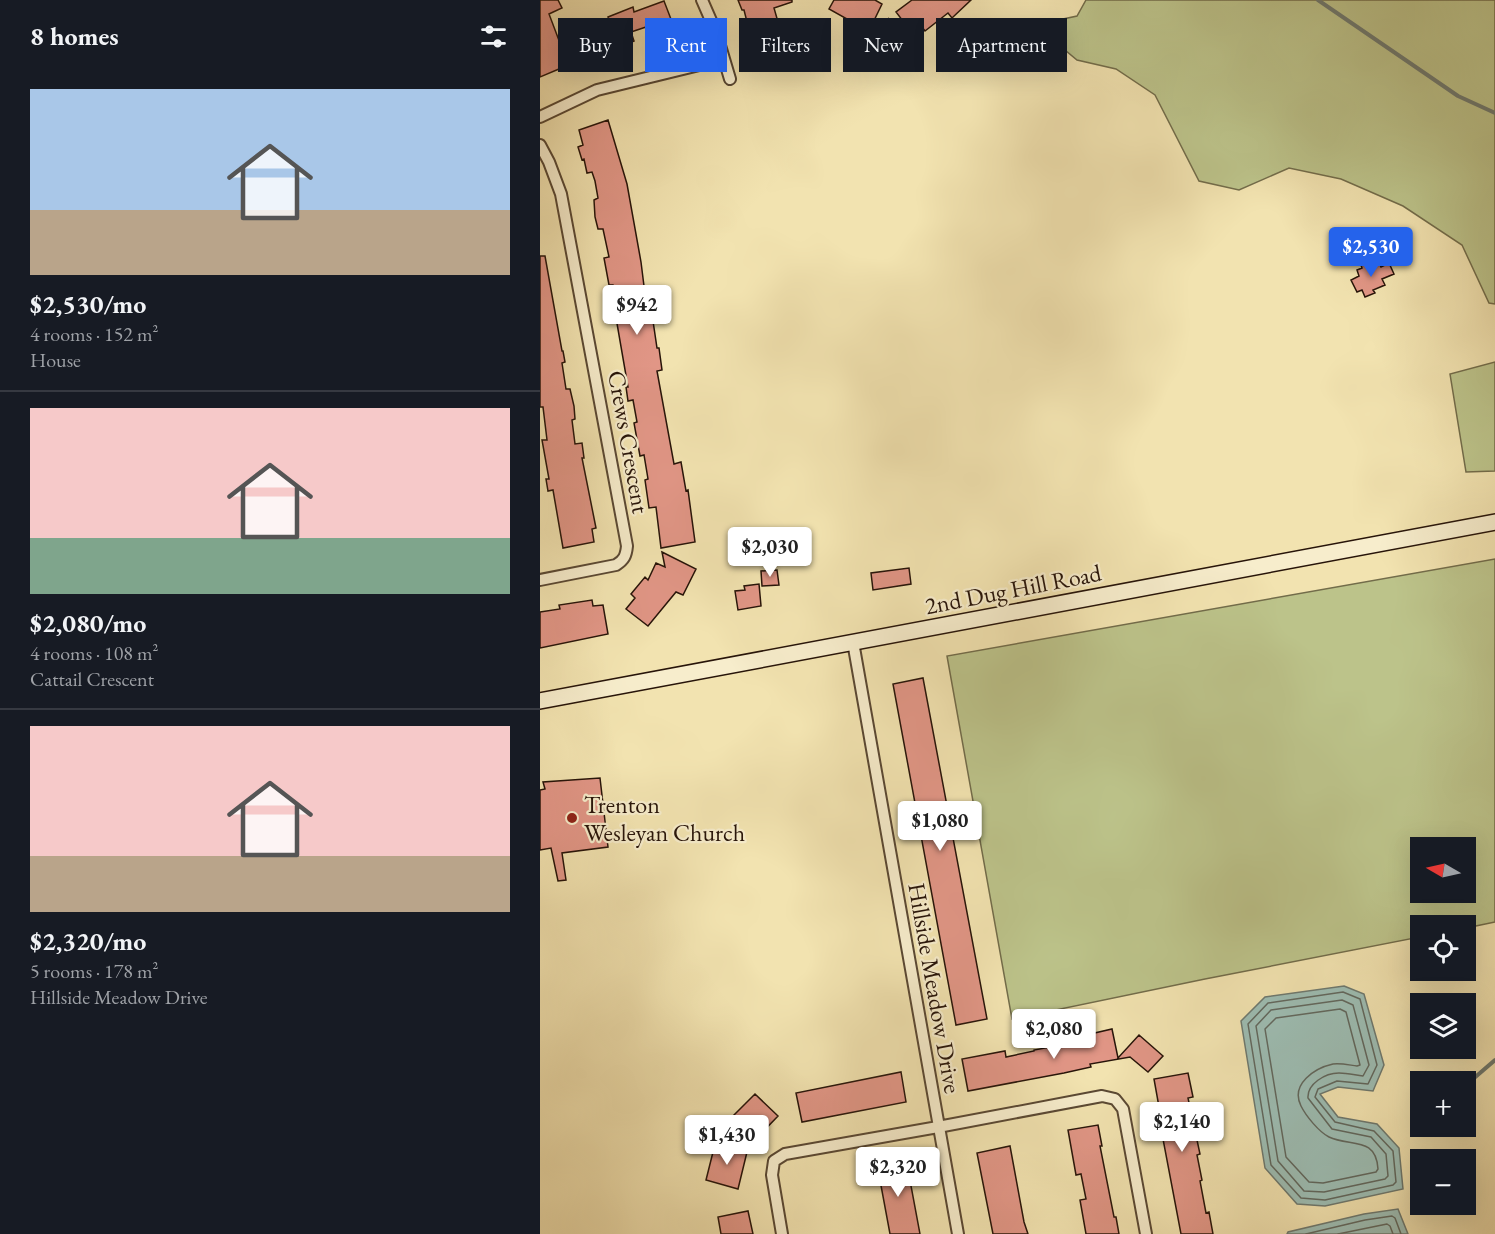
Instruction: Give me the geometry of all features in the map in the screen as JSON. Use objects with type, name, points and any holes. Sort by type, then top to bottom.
[{"type":"street","points":[[702,0],[710,18]]},
{"type":"street","points":[[727,69],[730,79]]},
{"type":"street","points":[[540,117],[597,90],[671,72]]},
{"type":"street","name":"Crews Crescent","points":[[540,144],[561,194],[627,546],[626,555],[616,565],[540,580]]},
{"type":"street","name":"2nd Dug Hill Road","points":[[540,701],[1495,522]]},
{"type":"street","name":"Hillside Meadow Drive","points":[[853,642],[958,1234]]},
{"type":"street","points":[[782,1234],[772,1175],[774,1161],[785,1154],[1102,1096],[1115,1099],[1123,1109],[1146,1234]]},
{"type":"green space","points":[[1086,0],[1495,0],[1495,304],[1489,303],[1462,245],[1403,206],[1341,179],[1289,168],[1239,190],[1199,181],[1155,95],[1116,69],[1077,60],[1067,52],[1067,18],[1077,16]]},
{"type":"green space","points":[[1495,362],[1495,471],[1466,472],[1450,374]]},
{"type":"green space","points":[[1495,559],[1495,922],[1476,926],[1476,915],[1410,915],[1410,939],[1012,1019],[947,656]]},
{"type":"water","points":[[1344,986],[1364,994],[1384,1065],[1373,1091],[1338,1087],[1320,1094],[1338,1117],[1377,1124],[1399,1148],[1403,1189],[1325,1206],[1297,1204],[1265,1168],[1241,1021],[1265,997]]},
{"type":"water","points":[[1398,1209],[1408,1234],[1287,1234],[1364,1214]]},
{"type":"building","points":[[540,0],[558,0],[562,8],[549,14],[558,38],[558,69],[540,77]]},
{"type":"building","points":[[738,0],[792,0],[792,2],[774,8],[777,18],[746,18]]},
{"type":"building","points":[[834,0],[875,0],[882,4],[875,18],[845,18],[829,9]]},
{"type":"building","points":[[912,0],[971,0],[952,18],[948,13],[942,18],[936,18],[936,22],[925,31],[924,18],[901,18],[896,12]]},
{"type":"building","points":[[664,1],[671,18],[645,18],[645,27],[633,31],[633,18],[608,17],[633,7],[634,12]]},
{"type":"building","points":[[608,120],[627,184],[645,294],[649,294],[657,348],[659,348],[662,370],[657,371],[674,464],[681,462],[686,491],[688,490],[695,542],[661,548],[656,507],[649,508],[645,480],[648,479],[644,455],[640,456],[634,423],[637,422],[633,400],[628,401],[613,285],[609,285],[604,258],[609,257],[603,229],[598,229],[595,217],[594,200],[598,198],[595,181],[592,172],[587,173],[578,147],[583,145],[579,130]]},
{"type":"building","points":[[540,256],[545,256],[565,362],[562,363],[566,389],[570,389],[574,406],[575,419],[572,420],[575,444],[582,443],[584,458],[582,458],[596,528],[592,529],[594,542],[563,548],[553,490],[548,491],[546,479],[549,479],[542,440],[547,440],[543,407],[540,407]]},
{"type":"building","points":[[1372,261],[1374,265],[1379,263],[1381,267],[1389,263],[1394,274],[1382,279],[1385,285],[1373,290],[1375,293],[1365,297],[1362,290],[1357,292],[1351,280],[1359,276],[1357,270],[1362,268],[1361,265]]},
{"type":"building","points":[[662,552],[696,569],[683,595],[676,592],[648,626],[626,609],[635,598],[631,594],[645,577],[648,580],[656,563],[665,567]]},
{"type":"building","points":[[909,568],[911,584],[873,590],[871,573]]},
{"type":"building","points":[[777,570],[779,585],[762,586],[761,571]]},
{"type":"building","points":[[759,584],[761,606],[738,610],[735,591],[745,590],[744,586]]},
{"type":"building","points":[[592,600],[593,606],[603,605],[608,634],[540,648],[540,612],[560,609],[559,605]]},
{"type":"building","points":[[923,678],[987,1019],[956,1025],[893,684]]},
{"type":"building","name":"Trenton Wesleyan Church","points":[[600,778],[608,847],[562,853],[566,880],[558,881],[551,848],[540,850],[540,790],[545,789],[543,782]]},
{"type":"building","points":[[1112,1029],[1118,1058],[1139,1035],[1163,1056],[1148,1072],[1130,1057],[1090,1064],[1091,1067],[1064,1073],[968,1091],[962,1059],[1005,1051],[1006,1057],[1061,1045],[1060,1041]]},
{"type":"building","points":[[901,1072],[906,1102],[802,1122],[796,1093]]},
{"type":"building","points":[[1188,1073],[1193,1097],[1188,1098],[1200,1154],[1197,1155],[1202,1180],[1200,1181],[1213,1234],[1181,1234],[1159,1118],[1161,1118],[1154,1079]]},
{"type":"building","points":[[755,1094],[778,1116],[752,1143],[729,1120]]},
{"type":"building","points":[[1098,1125],[1102,1146],[1100,1146],[1119,1234],[1086,1234],[1080,1200],[1086,1199],[1081,1174],[1076,1175],[1068,1130]]},
{"type":"building","points":[[715,1144],[747,1152],[738,1189],[706,1180]]},
{"type":"building","points":[[1010,1146],[1028,1234],[993,1234],[977,1153]]},
{"type":"building","points":[[906,1159],[920,1234],[890,1234],[877,1164]]},
{"type":"building","points":[[748,1211],[753,1234],[721,1234],[718,1217]]},
{"type":"waterway","points":[[1318,0],[1458,96],[1495,113]]},
{"type":"waterway","points":[[1476,1076],[1495,1060]]},
{"type":"place","name":"Trenton Wesleyan Church","points":[[572,818]]}]
